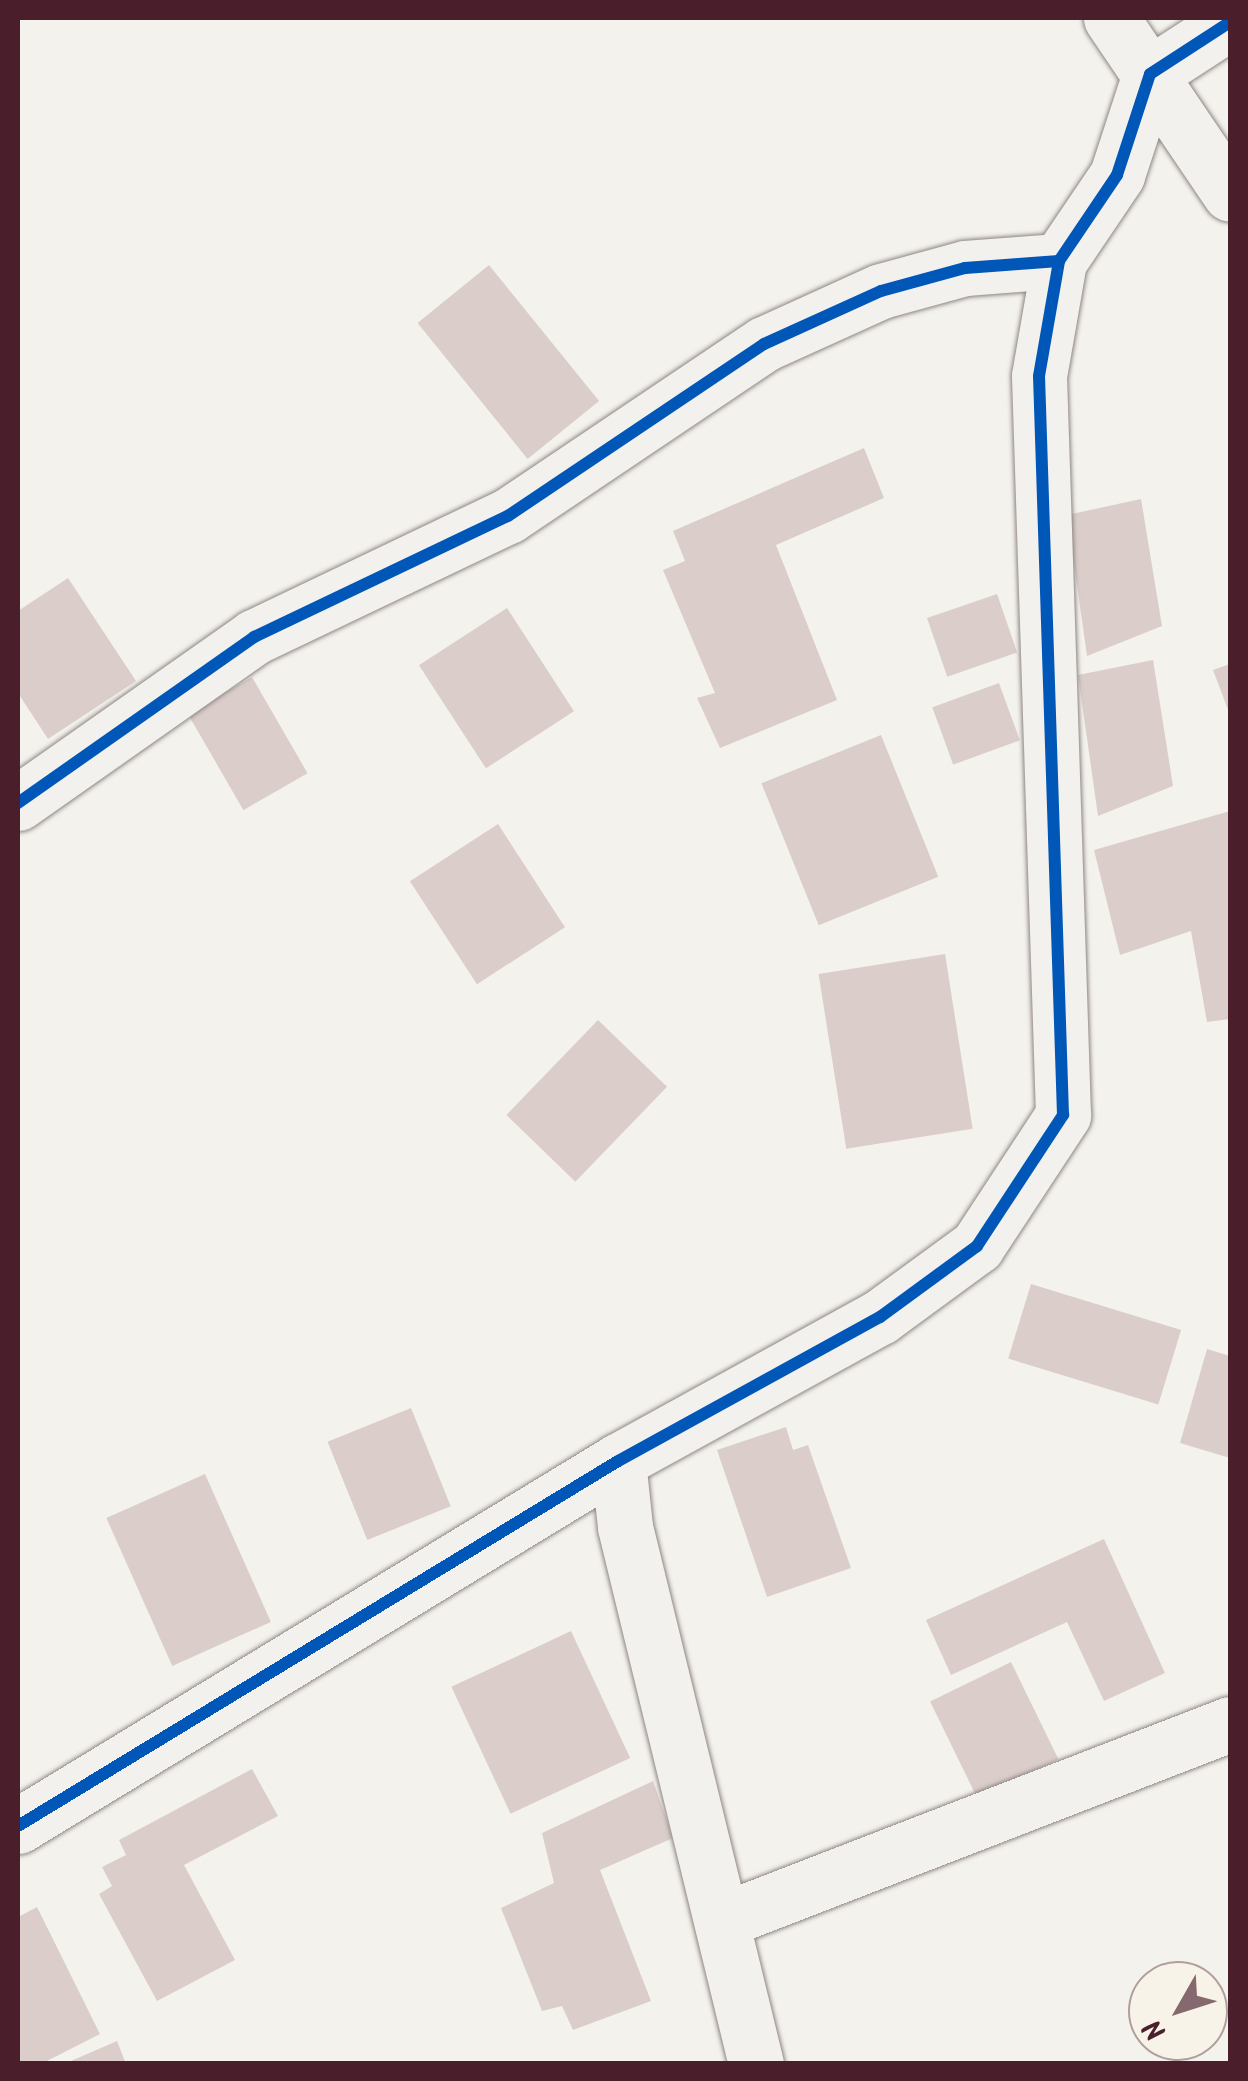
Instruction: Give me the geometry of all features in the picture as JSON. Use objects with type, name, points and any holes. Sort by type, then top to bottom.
[{"type":"street","points":[[1111,18],[1230,194]]},
{"type":"street","points":[[18,1826],[618,1460],[880,1317],[977,1246],[1063,1115],[1038,376],[1059,261],[1117,175],[1150,74],[1230,22]]},
{"type":"street","points":[[18,803],[254,636],[508,516],[764,344],[881,290],[965,268],[1059,261]]},
{"type":"street","points":[[618,1460],[625,1527],[726,1919],[756,2064]]},
{"type":"street","points":[[726,1919],[1230,1724]]},
{"type":"building","points":[[489,265],[599,401],[528,459],[418,323]]},
{"type":"building","points":[[864,448],[884,498],[776,545],[837,700],[720,748],[697,698],[715,693],[663,570],[685,561],[673,531]]},
{"type":"building","points":[[1141,499],[1162,626],[1087,656],[1067,515]]},
{"type":"building","points":[[68,578],[136,681],[48,739],[18,693],[18,611]]},
{"type":"building","points":[[997,594],[1017,653],[947,677],[927,618]]},
{"type":"building","points":[[507,608],[574,711],[486,768],[419,665]]},
{"type":"building","points":[[1153,660],[1173,786],[1098,816],[1078,675]]},
{"type":"building","points":[[1230,664],[1230,715],[1213,670]]},
{"type":"building","points":[[252,677],[308,773],[243,810],[188,714]]},
{"type":"building","points":[[999,683],[1020,740],[953,765],[932,707]]},
{"type":"building","points":[[881,735],[938,877],[819,925],[761,783]]},
{"type":"building","points":[[1230,811],[1230,1019],[1207,1022],[1191,931],[1120,955],[1094,850]]},
{"type":"building","points":[[498,824],[565,927],[477,984],[410,881]]},
{"type":"building","points":[[945,954],[973,1129],[846,1149],[819,974]]},
{"type":"building","points":[[598,1020],[667,1087],[575,1182],[506,1115]]},
{"type":"building","points":[[1031,1284],[1181,1330],[1158,1404],[1008,1359]]},
{"type":"building","points":[[1207,1349],[1230,1356],[1230,1458],[1180,1443]]},
{"type":"building","points":[[411,1408],[451,1506],[367,1540],[328,1442]]},
{"type":"building","points":[[786,1427],[793,1450],[808,1445],[851,1568],[767,1597],[717,1450]]},
{"type":"building","points":[[205,1474],[271,1622],[172,1666],[106,1518]]},
{"type":"building","points":[[1104,1539],[1165,1673],[1104,1701],[1067,1622],[951,1675],[926,1620]]},
{"type":"building","points":[[571,1631],[630,1758],[511,1814],[451,1687]]},
{"type":"building","points":[[1011,1662],[1058,1759],[977,1799],[930,1701]]},
{"type":"building","points":[[252,1769],[278,1816],[184,1865],[235,1960],[157,2001],[99,1894],[112,1886],[102,1867],[126,1855],[119,1840]]},
{"type":"building","points":[[653,1781],[673,1838],[600,1870],[651,2001],[573,2030],[562,2006],[542,2011],[501,1908],[554,1883],[542,1833]]},
{"type":"building","points":[[37,1907],[100,2034],[41,2064],[18,2064],[18,1917]]},
{"type":"building","points":[[117,2041],[126,2064],[64,2064]]},
{"type":"cycle path","points":[[18,1826],[618,1461],[880,1317],[977,1246],[1063,1115],[1039,376],[1059,261],[1117,175],[1150,74],[1230,22]]},
{"type":"cycle path","points":[[18,803],[254,637],[508,516],[764,344],[881,291],[965,268],[1059,261]]}]
